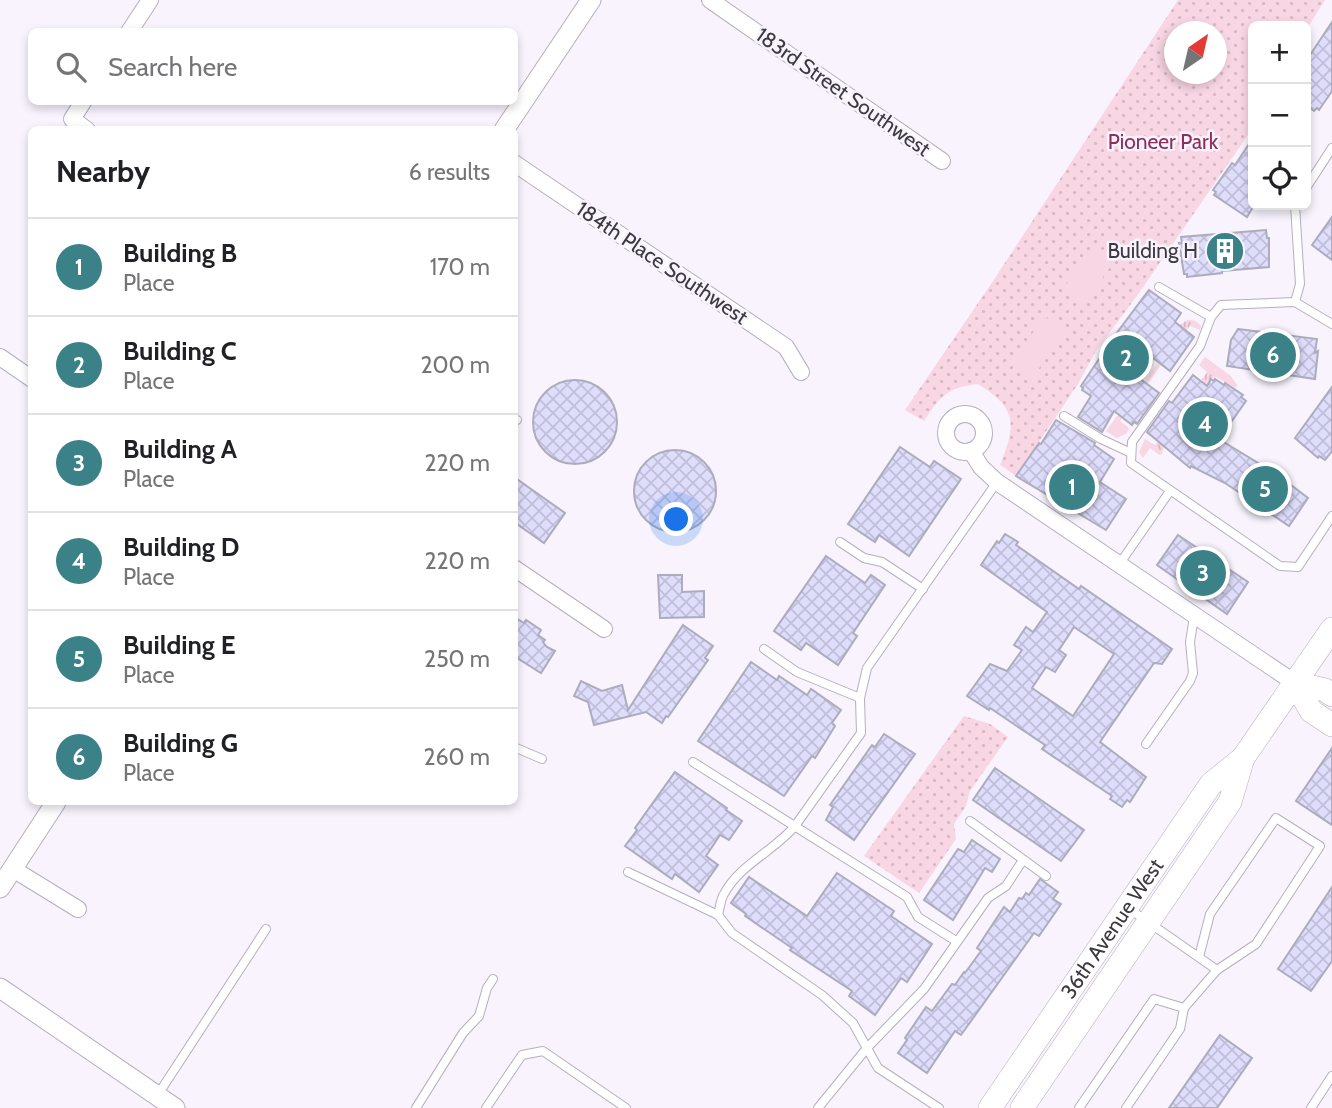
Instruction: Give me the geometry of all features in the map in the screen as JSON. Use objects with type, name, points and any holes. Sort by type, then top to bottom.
[{"type":"main road","name":"36th Avenue West","points":[[990,1108],[1211,784],[1243,758],[1332,629]]},
{"type":"main road","points":[[1295,684],[1325,690],[1332,695]]},
{"type":"main road","points":[[1295,684],[1311,711],[1332,725]]},
{"type":"main road","name":"36th Avenue West","points":[[1022,1108],[1230,802],[1243,758]]},
{"type":"street","points":[[132,28],[150,0]]},
{"type":"street","points":[[506,126],[591,0]]},
{"type":"street","name":"183rd Street Southwest","points":[[710,0],[942,161]]},
{"type":"street","points":[[81,105],[72,119],[82,126]]},
{"type":"street","name":"184th Place Southwest","points":[[518,166],[786,347],[801,372]]},
{"type":"street","points":[[0,357],[28,376]]},
{"type":"street","points":[[971,451],[981,467],[997,482],[1295,684]]},
{"type":"street","points":[[518,571],[604,629]]},
{"type":"street","points":[[0,888],[54,805]]},
{"type":"street","points":[[13,869],[78,909]]},
{"type":"street","points":[[0,988],[175,1108]]},
{"type":"lane","points":[[1311,180],[1332,148]]},
{"type":"lane","points":[[1295,210],[1300,284],[1295,302]]},
{"type":"lane","points":[[1158,287],[1211,317]]},
{"type":"lane","points":[[1332,324],[1295,302],[1221,305],[1211,317],[1200,346],[1132,442],[1131,464],[1280,566],[1298,567],[1332,516]]},
{"type":"lane","points":[[1064,416],[1101,439],[1132,453]]},
{"type":"lane","points":[[718,915],[723,895],[738,875],[787,836],[861,733],[860,698],[867,668],[997,482]]},
{"type":"lane","points":[[1118,566],[1170,491]]},
{"type":"lane","points":[[840,542],[864,558],[882,562],[923,589]]},
{"type":"lane","points":[[1146,744],[1190,681],[1193,673],[1190,642],[1194,617]]},
{"type":"lane","points":[[764,649],[797,672],[860,698]]},
{"type":"lane","points":[[518,749],[542,759]]},
{"type":"lane","points":[[693,762],[907,897],[918,917],[956,941]]},
{"type":"lane","points":[[1126,1108],[1180,1029],[1184,1008],[1217,970],[1256,944],[1320,846],[1276,818],[1210,914],[1199,957]]},
{"type":"lane","points":[[970,821],[1046,876]]},
{"type":"lane","points":[[818,1108],[867,1048],[924,989],[988,898],[1006,886],[1023,860]]},
{"type":"lane","points":[[628,872],[718,915],[732,933],[829,1001],[853,1023],[878,1068],[939,1108]]},
{"type":"lane","points":[[1125,907],[1217,970]]},
{"type":"lane","points":[[157,1096],[266,929]]},
{"type":"lane","points":[[416,1108],[463,1033],[479,1016],[487,988],[493,979]]},
{"type":"lane","points":[[1079,1108],[1154,999],[1184,1008]]},
{"type":"lane","points":[[486,1108],[523,1055],[543,1051],[626,1108]]},
{"type":"lane","points":[[1311,1108],[1332,1076]]},
{"type":"green space","name":"Pioneer Park","points":[[1178,0],[1325,0],[1311,22],[1248,21],[1248,135],[1096,351],[1078,384],[1016,476],[1000,465],[1011,428],[1007,410],[978,384],[967,385],[945,395],[924,421],[905,410],[1164,21],[1164,84],[1227,84],[1227,21],[1164,21]]},
{"type":"green space","points":[[1094,244],[1116,259],[1083,305],[1062,290]]},
{"type":"green space","points":[[1044,316],[1065,331],[1033,377],[1012,363]]},
{"type":"green space","points":[[1187,320],[1198,323],[1200,330],[1190,326],[1120,421],[1129,428],[1127,433],[1117,438],[1106,431],[1116,417],[1125,411],[1167,349],[1177,327]]},
{"type":"green space","points":[[1205,357],[1231,376],[1236,388],[1216,377],[1211,378],[1164,444],[1162,454],[1159,455],[1150,448],[1143,458],[1139,452],[1145,439],[1155,445],[1176,419],[1169,406],[1172,402],[1183,408],[1207,372],[1199,365]]},
{"type":"green space","points":[[964,716],[990,724],[1008,737],[970,791],[966,806],[954,824],[956,839],[919,893],[864,856]]},
{"type":"building","points":[[1332,22],[1332,91],[1319,110],[1317,108],[1314,111],[1311,109],[1311,54]]},
{"type":"building","points":[[1248,146],[1248,210],[1251,210],[1247,217],[1214,195],[1216,192],[1213,190],[1232,163],[1235,165]]},
{"type":"building","points":[[1332,217],[1332,260],[1312,245]]},
{"type":"building","name":"Building H","points":[[1266,230],[1269,238],[1269,267],[1187,277],[1187,274],[1184,274],[1179,243],[1182,243],[1181,237]]},
{"type":"building","points":[[1149,290],[1181,313],[1175,322],[1194,337],[1170,371],[1153,358],[1139,378],[1159,393],[1137,424],[1134,422],[1132,425],[1114,411],[1102,432],[1078,417],[1091,396],[1082,390],[1081,386],[1099,359],[1103,361],[1119,336],[1116,334]]},
{"type":"building","points":[[1238,329],[1317,339],[1315,379],[1227,366],[1231,340]]},
{"type":"building","points":[[1193,375],[1207,386],[1211,379],[1215,379],[1243,395],[1241,397],[1246,401],[1227,428],[1229,430],[1222,441],[1278,475],[1308,498],[1289,526],[1225,483],[1191,466],[1190,468],[1147,432],[1169,401],[1172,403]]},
{"type":"building","points":[[575,380],[591,383],[605,392],[614,406],[617,422],[614,438],[605,452],[591,461],[575,464],[559,461],[545,452],[536,438],[533,422],[536,406],[545,392],[559,383]]},
{"type":"building","points":[[1332,387],[1332,451],[1325,460],[1319,456],[1318,458],[1295,438]]},
{"type":"building","points":[[1056,420],[1095,443],[1094,445],[1114,459],[1100,482],[1126,499],[1106,530],[1016,476]]},
{"type":"building","points":[[900,447],[930,467],[934,461],[961,479],[909,556],[879,535],[875,542],[848,524]]},
{"type":"building","points":[[675,450],[691,453],[704,462],[713,475],[716,491],[713,507],[704,520],[691,529],[675,532],[659,529],[646,520],[637,507],[634,491],[637,475],[646,462],[659,453]]},
{"type":"building","points":[[518,480],[565,513],[544,543],[518,525]]},
{"type":"building","points":[[1005,534],[1018,542],[1016,545],[1079,589],[1081,586],[1172,649],[1162,664],[1154,663],[1100,742],[1146,777],[1130,802],[1127,800],[1122,807],[1110,799],[1112,796],[1042,749],[1045,745],[967,696],[990,664],[1007,671],[1022,650],[1014,645],[1026,627],[1033,632],[1047,612],[981,565],[997,541],[999,543]],"holes":[[[1074,627],[1114,654],[1073,716],[1032,688],[1046,667],[1055,672],[1066,655],[1059,650]]]},
{"type":"building","points":[[1178,535],[1248,582],[1227,614],[1157,565]]},
{"type":"building","points":[[826,556],[865,583],[871,575],[885,585],[853,633],[857,636],[838,665],[806,643],[801,650],[774,631]]},
{"type":"building","points":[[658,575],[682,575],[682,592],[704,591],[704,617],[660,618]]},
{"type":"building","points":[[518,619],[524,623],[526,620],[541,630],[538,635],[545,640],[543,642],[547,647],[555,651],[541,673],[518,659]]},
{"type":"building","points":[[683,625],[713,646],[705,658],[708,660],[668,717],[666,716],[662,723],[646,712],[594,725],[588,702],[574,696],[581,681],[602,691],[622,685],[628,710]]},
{"type":"building","points":[[751,662],[777,680],[779,676],[807,695],[811,689],[841,710],[832,723],[835,726],[815,758],[812,756],[784,796],[698,741]]},
{"type":"building","points":[[884,734],[915,754],[854,840],[826,820],[833,807],[830,805],[872,745],[875,747]]},
{"type":"building","points":[[1332,748],[1332,825],[1296,801]]},
{"type":"building","points":[[995,768],[1084,830],[1061,861],[973,800]]},
{"type":"building","points":[[675,772],[742,821],[729,840],[720,835],[706,856],[718,865],[699,892],[675,874],[672,879],[625,846]]},
{"type":"building","points":[[972,840],[1000,859],[992,872],[985,868],[953,920],[924,900],[958,849],[964,852]]},
{"type":"building","points":[[837,873],[894,911],[891,916],[932,944],[907,982],[901,978],[875,1015],[849,996],[852,991],[790,950],[792,948],[745,916],[746,914],[731,903],[749,877],[807,916]]},
{"type":"building","points":[[1040,879],[1058,892],[1053,899],[1061,904],[1039,936],[1034,933],[961,1035],[955,1031],[927,1073],[898,1053],[926,1007],[932,1011],[981,951],[977,948],[1004,907],[1010,912],[1019,898],[1022,899],[1026,893],[1029,895]]},
{"type":"building","points":[[1332,887],[1332,961],[1311,991],[1278,969]]},
{"type":"building","points":[[1220,1035],[1252,1058],[1217,1108],[1169,1108]]},
{"type":"place","name":"Building H","points":[[1225,251]]},
{"type":"place","name":"Building G","points":[[1273,355]]},
{"type":"place","name":"Building C","points":[[1126,358]]},
{"type":"place","name":"Building D","points":[[1205,424]]},
{"type":"place","name":"Building B","points":[[1072,487]]},
{"type":"place","name":"Building E","points":[[1265,489]]},
{"type":"place","name":"Building A","points":[[1203,573]]}]
